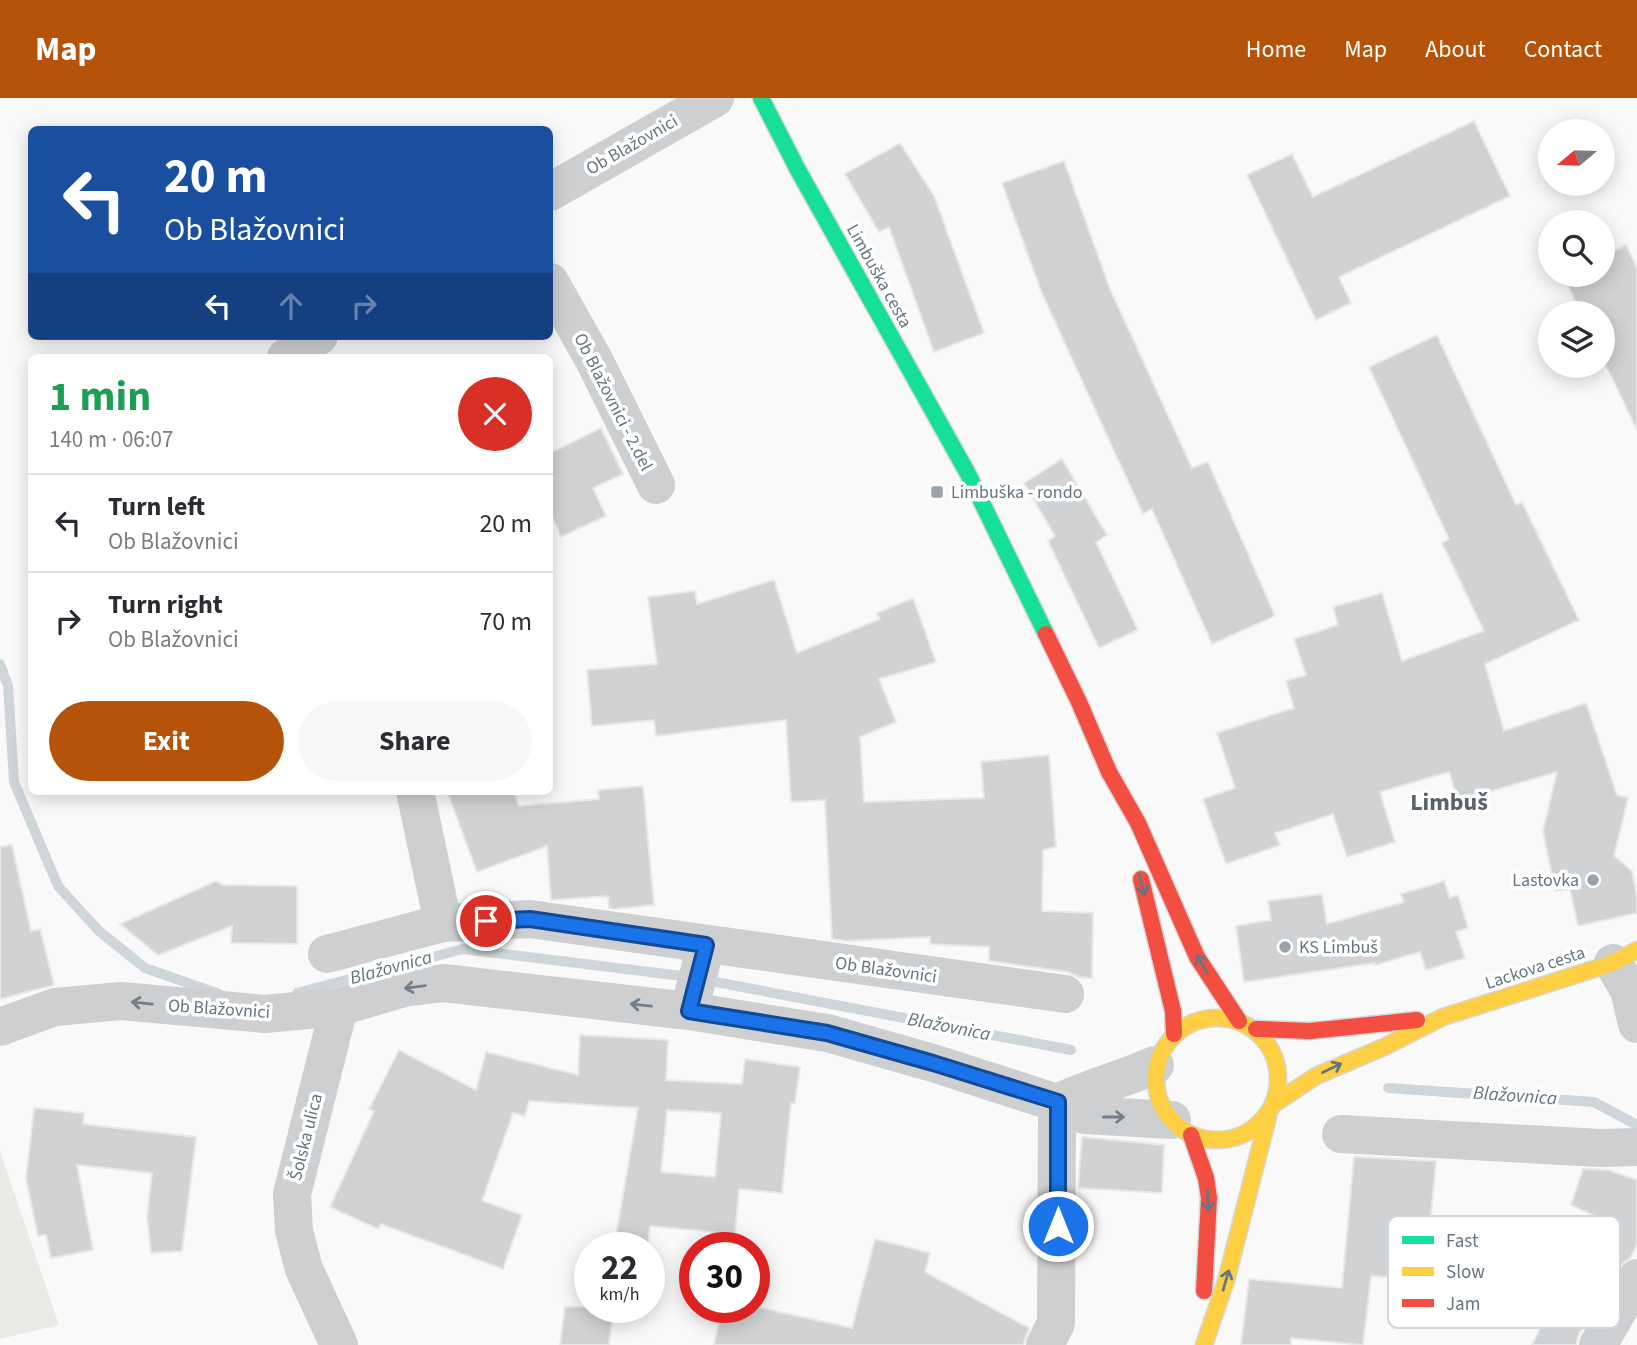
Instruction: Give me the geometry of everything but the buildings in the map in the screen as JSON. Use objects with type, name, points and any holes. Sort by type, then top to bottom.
[{"type":"main road","name":"Limbuška cesta","points":[[761,98],[798,170],[967,472],[1079,702],[1110,772]]},
{"type":"main road","points":[[1110,772],[1127,838]]},
{"type":"main road","points":[[1110,772],[1138,823],[1197,957],[1239,1021]]},
{"type":"main road","points":[[1135,862],[1173,1011],[1156,1088],[1161,1103],[1182,1128],[1206,1178],[1209,1198],[1202,1345]]},
{"type":"main road","name":"Lackova cesta","points":[[1443,1017],[1625,956]]},
{"type":"main road","points":[[1165,1049],[1191,1023],[1207,1018],[1239,1021],[1256,1029],[1310,1031],[1443,1017]]},
{"type":"main road","points":[[1182,1128],[1210,1141],[1228,1140],[1246,1134],[1271,1110],[1316,1076],[1443,1017]]},
{"type":"main road","points":[[1202,1345],[1226,1281],[1277,1086],[1275,1066],[1256,1029]]},
{"type":"street","name":"Ob Blažovnici","points":[[553,190],[715,98]]},
{"type":"street","name":"Ob Blažovnici - 2.del","points":[[553,287],[594,360],[656,485]]},
{"type":"street","points":[[291,354],[313,340]]},
{"type":"street","points":[[416,795],[443,923]]},
{"type":"street","name":"Ob Blažovnici","points":[[327,954],[443,923],[530,919],[705,951],[1065,995]]},
{"type":"street","points":[[691,1003],[705,951]]},
{"type":"street","points":[[1625,956],[1637,1024]]},
{"type":"street","name":"Ob Blažovnici","points":[[0,1027],[55,1007],[121,1001],[265,1014],[339,1007],[404,988],[444,983],[691,1003],[827,1033],[933,1063],[1058,1102],[1085,1115],[1182,1128]]},
{"type":"street","name":"Šolska ulica","points":[[339,1007],[292,1194],[295,1231],[304,1269],[339,1345]]},
{"type":"street","points":[[1045,1345],[1056,1323],[1058,1102],[1165,1049]]},
{"type":"street","points":[[1341,1134],[1619,1147]]},
{"type":"street","points":[[1620,1307],[1637,1278]]},
{"type":"street","points":[[1598,1345],[1608,1328]]},
{"type":"shaded area","points":[[0,1151],[59,1325],[0,1339]]},
{"type":"waterway","name":"Blažovnica","points":[[0,664],[8,686],[14,782],[58,886],[99,931],[145,968],[219,994]]},
{"type":"waterway","name":"Blažovnica","points":[[297,993],[463,949],[690,977],[1071,1050]]},
{"type":"waterway","name":"Blažovnica","points":[[1388,1088],[1594,1102],[1637,1125]]},
{"type":"traffic: fast","points":[[761,98],[798,170],[967,472],[1046,634]]},
{"type":"traffic: slow","points":[[1274,1104],[1316,1076],[1384,1047],[1443,1017],[1613,963],[1637,950]]},
{"type":"traffic: slow","points":[[1217,1018],[1240,1022],[1260,1036],[1274,1056],[1278,1079],[1274,1102],[1260,1122],[1240,1136],[1217,1140],[1194,1136],[1174,1122],[1160,1102],[1156,1079],[1160,1056],[1174,1036],[1194,1022],[1217,1018]]},
{"type":"traffic: slow","points":[[1204,1345],[1226,1281],[1268,1117]]},
{"type":"traffic: jam","points":[[1046,634],[1109,772],[1138,823],[1197,957],[1239,1021]]},
{"type":"traffic: jam","points":[[1141,879],[1173,1011],[1174,1034]]},
{"type":"traffic: jam","points":[[1256,1029],[1310,1031],[1417,1020]]},
{"type":"traffic: jam","points":[[1191,1135],[1206,1178],[1209,1198],[1204,1291]]},
{"type":"place","name":"Limbuška - rondo","points":[[937,492]]},
{"type":"place","name":"Lastovka","points":[[1593,880]]},
{"type":"place","name":"KS Limbuš","points":[[1285,947]]},
{"type":"district","name":"Limbuš","points":[[1449,802]]},
{"type":"route","points":[[486,921],[530,919],[706,945],[689,1011],[827,1033],[1058,1102],[1058,1226]]}]
